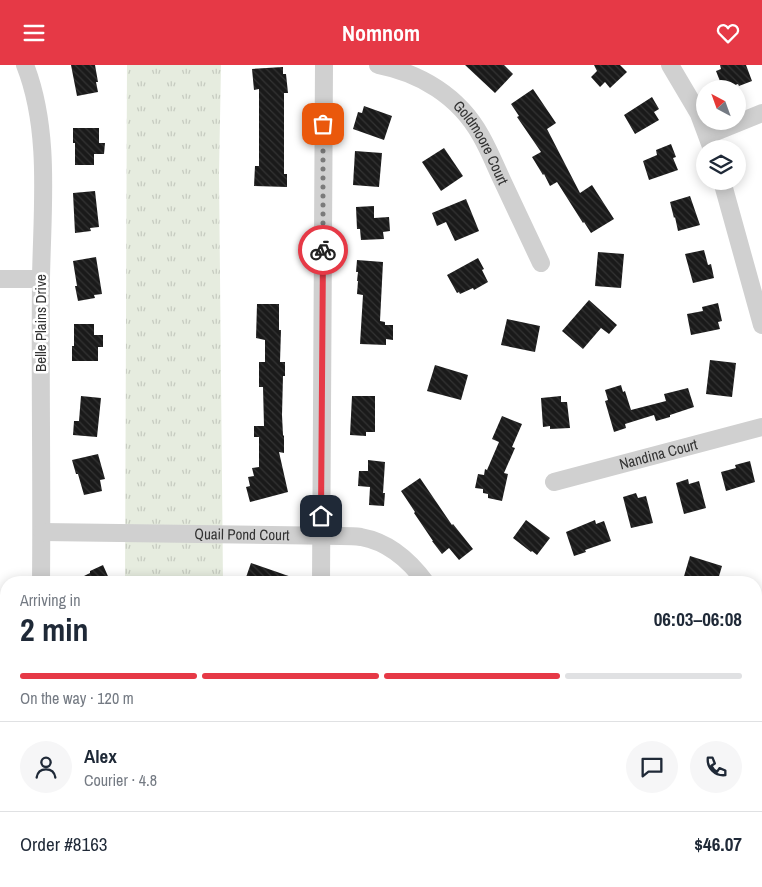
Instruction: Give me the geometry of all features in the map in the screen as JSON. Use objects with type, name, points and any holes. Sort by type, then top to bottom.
[{"type":"street","name":"Belle Plains Drive","points":[[25,65],[35,97],[40,123],[43,160],[41,576]]},
{"type":"street","points":[[321,576],[324,65],[329,65]]},
{"type":"street","name":"Goldmoore Court","points":[[378,65],[394,68],[424,80],[452,100],[467,115],[480,135],[542,263]]},
{"type":"street","points":[[670,65],[699,114],[709,140]]},
{"type":"street","points":[[714,140],[762,113]]},
{"type":"street","points":[[724,190],[762,325]]},
{"type":"street","points":[[0,279],[41,279]]},
{"type":"street","name":"Nandina Court","points":[[554,482],[762,427]]},
{"type":"street","name":"Quail Pond Court","points":[[42,532],[362,537],[384,545],[397,553],[413,566],[421,576]]},
{"type":"green space","points":[[127,65],[221,65],[219,174],[223,576],[125,576]]},
{"type":"building","points":[[71,65],[95,65],[98,92],[77,96]]},
{"type":"building","points":[[465,65],[504,65],[513,74],[495,93]]},
{"type":"building","points":[[594,65],[620,65],[627,72],[610,88],[605,82],[600,87],[591,77],[597,71]]},
{"type":"building","points":[[720,65],[746,65],[752,81],[746,83],[746,80],[720,80],[716,71],[721,69]]},
{"type":"building","points":[[283,67],[283,74],[286,74],[288,93],[284,93],[284,174],[287,174],[287,187],[254,186],[255,166],[259,166],[259,89],[254,90],[252,69]]},
{"type":"building","points":[[533,89],[556,123],[547,129],[580,193],[592,185],[614,219],[591,233],[557,182],[550,186],[532,157],[541,152],[517,117],[519,116],[511,104]]},
{"type":"building","points":[[652,97],[659,109],[654,112],[659,120],[635,134],[624,115]]},
{"type":"building","points":[[364,106],[392,116],[384,140],[353,129],[358,112],[362,113]]},
{"type":"building","points":[[73,128],[99,128],[99,143],[105,143],[104,154],[94,154],[94,165],[75,165]]},
{"type":"building","points":[[671,144],[676,157],[673,158],[678,170],[649,180],[643,161],[657,155],[656,150]]},
{"type":"building","points":[[444,148],[463,176],[441,191],[422,162]]},
{"type":"building","points":[[355,151],[382,153],[379,187],[353,185]]},
{"type":"building","points":[[95,191],[99,227],[90,228],[91,231],[75,233],[73,193]]},
{"type":"building","points":[[690,196],[700,225],[678,231],[670,202]]},
{"type":"building","points":[[466,199],[479,231],[455,241],[446,222],[437,226],[432,213]]},
{"type":"building","points":[[374,206],[374,218],[389,217],[390,231],[383,232],[384,239],[361,240],[360,229],[357,229],[356,207]]},
{"type":"building","points":[[704,250],[708,265],[711,264],[714,278],[693,283],[685,254]]},
{"type":"building","points":[[598,252],[624,254],[621,288],[595,286]]},
{"type":"building","points":[[96,257],[102,294],[94,295],[95,298],[78,301],[73,261]]},
{"type":"building","points":[[478,258],[488,282],[474,290],[473,288],[460,294],[459,292],[457,293],[447,275]]},
{"type":"building","points":[[357,260],[383,262],[380,321],[385,322],[385,325],[393,325],[393,340],[386,339],[386,345],[360,344],[363,295],[357,294]]},
{"type":"building","points":[[589,300],[617,325],[609,334],[601,328],[583,349],[562,331]]},
{"type":"building","points":[[718,303],[722,321],[718,322],[720,329],[691,335],[687,314],[703,311],[702,307]]},
{"type":"building","points":[[257,304],[279,304],[279,330],[281,330],[280,362],[285,362],[285,376],[283,376],[282,415],[284,453],[279,452],[288,492],[250,502],[246,487],[250,486],[248,477],[254,476],[252,468],[259,467],[259,437],[254,437],[254,426],[264,426],[263,387],[259,387],[259,362],[265,362],[265,340],[256,338]]},
{"type":"building","points":[[507,319],[540,326],[535,352],[501,345]]},
{"type":"building","points":[[74,324],[94,324],[94,335],[103,335],[103,347],[98,347],[98,361],[72,361]]},
{"type":"building","points":[[710,360],[736,363],[732,397],[706,394]]},
{"type":"building","points":[[435,365],[468,375],[461,400],[427,391]]},
{"type":"building","points":[[621,385],[631,410],[666,401],[664,394],[688,388],[694,407],[656,421],[654,415],[625,424],[626,428],[614,432],[605,401],[608,400],[605,390]]},
{"type":"building","points":[[81,396],[101,398],[97,437],[73,435],[74,421],[79,421]]},
{"type":"building","points":[[352,396],[375,396],[375,432],[366,432],[366,436],[350,435]]},
{"type":"building","points":[[561,396],[561,402],[567,402],[570,428],[550,429],[550,426],[543,427],[541,398]]},
{"type":"building","points":[[502,416],[522,424],[512,447],[515,448],[504,473],[508,474],[502,501],[488,498],[488,494],[483,493],[483,489],[475,488],[478,474],[484,475],[485,469],[487,470],[499,442],[492,439]]},
{"type":"building","points":[[98,454],[105,479],[100,480],[102,491],[84,495],[72,460]]},
{"type":"building","points":[[368,460],[385,462],[384,506],[369,505],[370,487],[358,486],[359,471],[368,471]]},
{"type":"building","points":[[750,461],[755,482],[726,491],[721,472],[736,468],[735,465]]},
{"type":"building","points":[[420,478],[452,525],[473,549],[459,560],[449,548],[442,554],[401,491]]},
{"type":"building","points":[[688,479],[689,484],[699,481],[706,508],[684,514],[676,483]]},
{"type":"building","points":[[636,493],[638,498],[646,496],[653,523],[631,528],[623,497]]},
{"type":"building","points":[[526,520],[550,538],[537,555],[513,538]]},
{"type":"building","points":[[595,520],[596,524],[604,521],[611,541],[574,556],[566,532]]},
{"type":"building","points":[[690,556],[722,566],[719,576],[684,576]]},
{"type":"building","points":[[251,563],[289,576],[246,576]]},
{"type":"building","points":[[103,565],[108,576],[84,576],[90,573],[90,571]]},
{"type":"way so far","points":[[323,124],[323,250]]},
{"type":"route","points":[[321,516],[323,250]]}]
